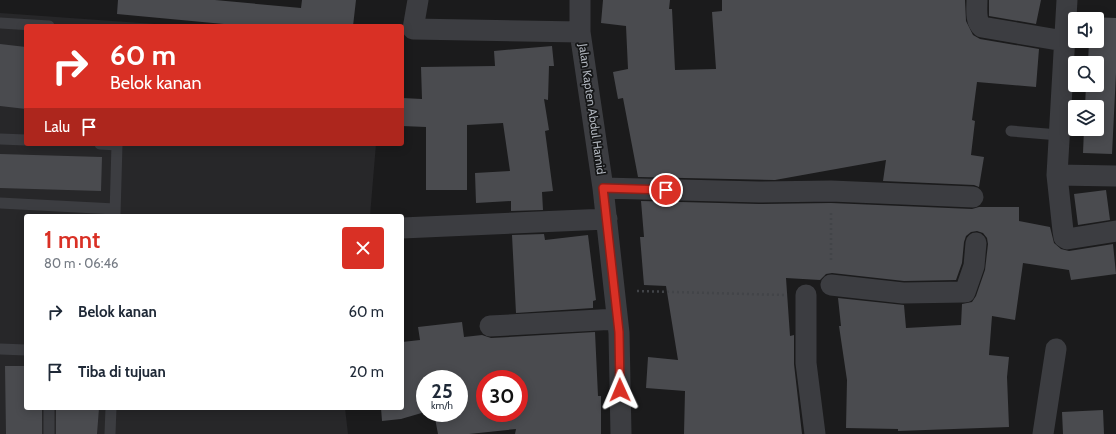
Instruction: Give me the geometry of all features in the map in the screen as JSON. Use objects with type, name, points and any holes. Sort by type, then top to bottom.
[{"type":"street","points":[[418,0],[413,29],[580,32]]},
{"type":"street","name":"Jalan Kapten Abdul Hamid","points":[[580,0],[580,32],[607,218],[618,319],[620,434]]},
{"type":"street","points":[[976,0],[977,16],[979,24],[982,27],[1064,41]]},
{"type":"street","points":[[1067,0],[1057,175],[1064,237],[1067,239],[1116,231]]},
{"type":"street","points":[[1057,175],[1116,176]]},
{"type":"street","points":[[603,188],[760,192],[831,191],[973,197]]},
{"type":"street","points":[[404,228],[607,218]]},
{"type":"street","points":[[831,285],[903,293],[965,292],[974,266],[976,243]]},
{"type":"street","points":[[806,295],[806,363],[815,434]]},
{"type":"street","points":[[490,326],[618,319]]},
{"type":"street","points":[[1044,434],[1056,349]]},
{"type":"lane","points":[[0,23],[24,24]]},
{"type":"lane","points":[[1010,131],[1059,135]]},
{"type":"lane","points":[[0,139],[24,140]]},
{"type":"lane","points":[[0,203],[54,211],[115,213],[117,146]]},
{"type":"lane","points":[[0,349],[24,350]]},
{"type":"lane","points":[[49,410],[49,434]]},
{"type":"lane","points":[[110,434],[111,410]]},
{"type":"path","points":[[831,191],[831,285]]},
{"type":"path","points":[[614,290],[806,295]]},
{"type":"shaded area","points":[[0,13],[155,24],[24,24],[24,146],[376,146],[370,214],[24,214],[24,410],[345,410],[348,434],[0,434]]},
{"type":"building","points":[[118,0],[215,0],[301,8],[302,0],[356,0],[353,24],[224,24],[117,14]]},
{"type":"building","points":[[603,0],[670,0],[669,9],[672,9],[675,70],[716,69],[712,12],[722,11],[722,0],[965,0],[966,21],[973,35],[980,39],[1039,49],[1036,87],[977,82],[972,120],[975,121],[971,155],[984,157],[979,187],[974,185],[883,181],[886,160],[775,180],[638,177],[623,98],[618,99],[613,72],[628,69],[626,26],[601,23]]},
{"type":"building","points":[[989,0],[1041,0],[1036,24],[989,16]]},
{"type":"building","points":[[1104,18],[1116,18],[1116,73],[1112,154],[1083,153],[1084,136],[1104,136],[1104,100],[1085,100],[1086,92],[1104,92],[1104,56],[1088,56],[1089,48],[1104,48]]},
{"type":"building","points":[[0,44],[24,47],[24,109],[0,106]]},
{"type":"building","points":[[552,46],[554,66],[549,66],[548,100],[544,99],[549,130],[545,131],[553,191],[542,192],[543,210],[511,211],[511,201],[476,203],[475,173],[510,171],[503,123],[467,125],[467,190],[426,190],[426,127],[404,126],[404,98],[422,99],[421,67],[495,66],[494,51]]},
{"type":"building","points":[[0,154],[102,157],[101,191],[0,188]]},
{"type":"building","points":[[1106,190],[1110,220],[1078,225],[1074,194]]},
{"type":"building","points":[[641,201],[759,204],[831,203],[972,209],[979,207],[1019,207],[1019,221],[1050,227],[1054,243],[1061,249],[1069,251],[1113,244],[1116,274],[1071,280],[1069,270],[1023,263],[1015,320],[992,316],[989,355],[1009,357],[1007,377],[1009,427],[898,431],[898,429],[846,428],[847,380],[839,326],[841,326],[838,298],[904,305],[906,328],[961,325],[962,304],[972,302],[976,296],[985,270],[988,244],[987,238],[983,233],[977,231],[971,232],[966,236],[962,263],[956,280],[904,281],[832,273],[826,274],[820,280],[786,278],[790,336],[794,335],[794,364],[802,434],[684,434],[685,391],[646,388],[648,357],[678,360],[666,286],[644,285],[640,237],[644,237]]},
{"type":"building","points":[[544,234],[545,240],[588,235],[596,300],[593,301],[593,308],[516,313],[512,235]]},
{"type":"building","points":[[462,322],[464,337],[482,335],[491,338],[595,332],[598,396],[601,396],[601,434],[515,434],[516,429],[469,434],[438,434],[436,422],[468,422],[468,370],[416,370],[416,415],[401,419],[382,421],[381,410],[404,410],[404,342],[420,340],[418,327]]},
{"type":"building","points":[[5,366],[24,366],[24,410],[42,410],[42,434],[6,434]]},
{"type":"building","points":[[56,410],[99,410],[97,434],[56,434]]},
{"type":"building","points":[[1103,410],[1104,434],[1063,434],[1062,412]]},
{"type":"route","points":[[620,390],[619,332],[603,188],[666,190]]}]
